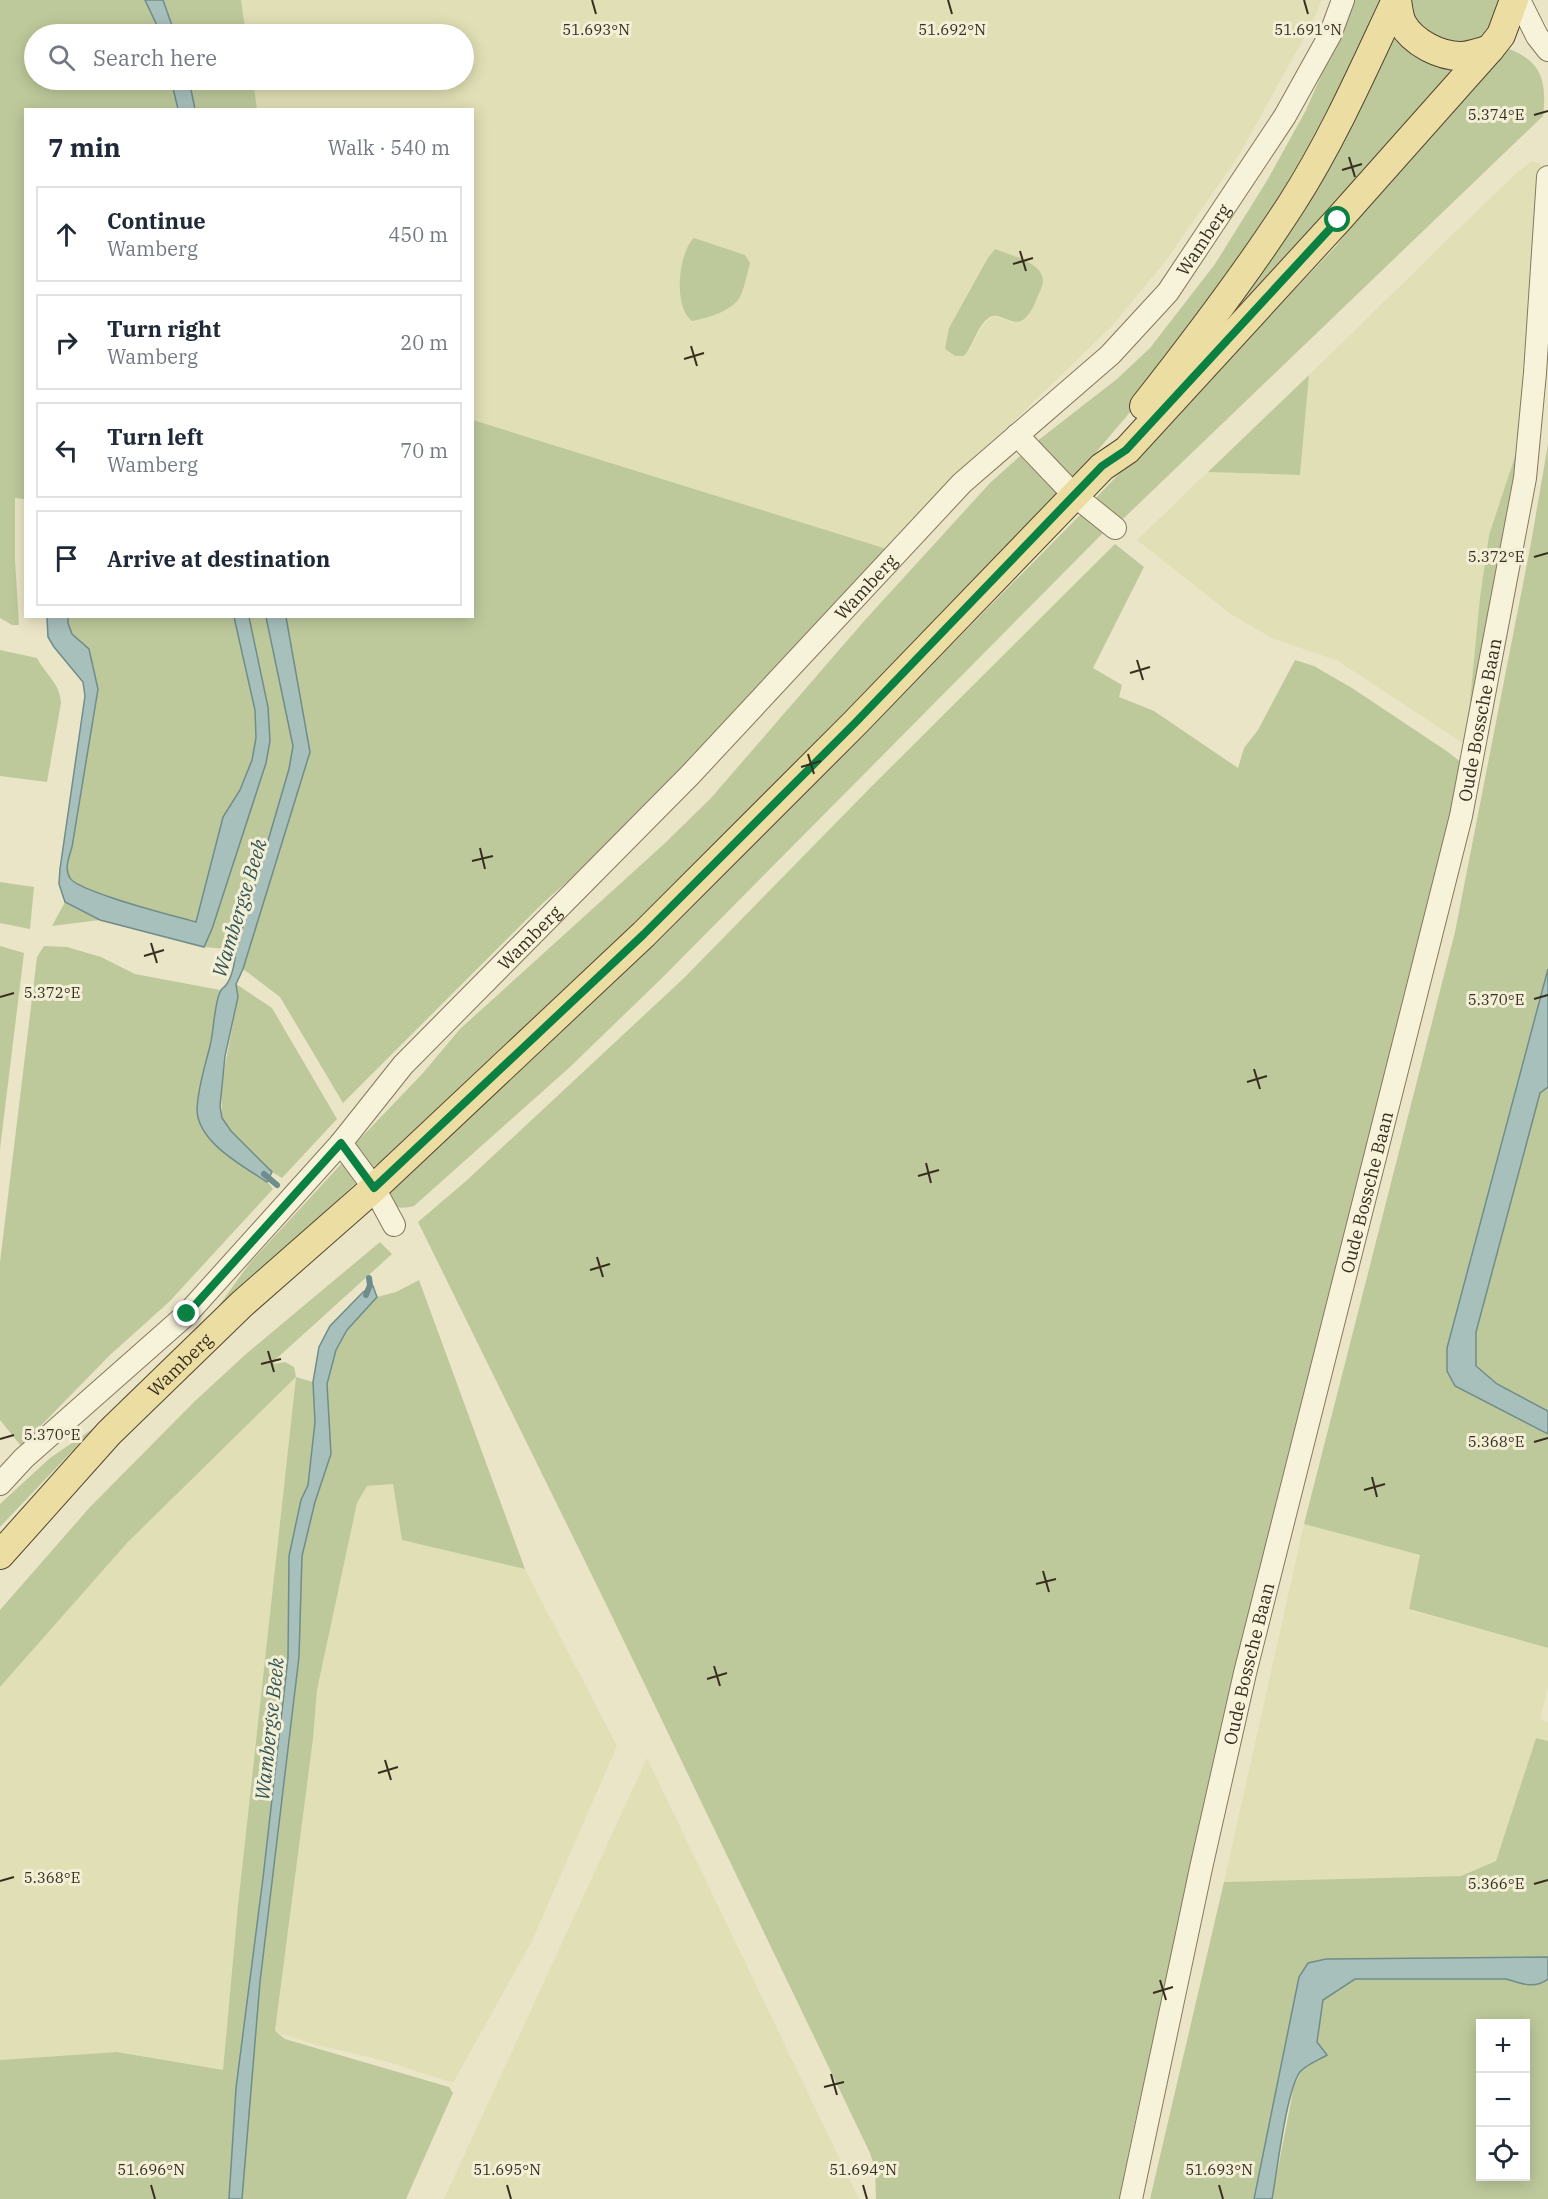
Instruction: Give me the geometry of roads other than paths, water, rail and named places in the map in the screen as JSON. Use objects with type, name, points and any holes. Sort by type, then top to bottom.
[{"type":"main road","points":[[1397,0],[1402,23],[1418,40],[1429,47],[1451,56],[1464,56],[1496,42]]},
{"type":"main road","name":"Wamberg","points":[[1102,466],[1116,441],[1201,333],[1293,202],[1338,121],[1397,0]]},
{"type":"main road","name":"Wamberg","points":[[0,1555],[108,1433],[242,1304],[374,1188],[644,934],[856,722],[1102,466],[1126,450],[1338,220],[1496,42],[1514,0]]},
{"type":"street","name":"Wamberg","points":[[0,1484],[24,1458],[187,1314],[341,1143],[403,1065],[690,775],[962,483],[1110,355],[1168,292],[1285,116],[1330,34],[1343,0]]},
{"type":"street","points":[[1519,0],[1543,43]]},
{"type":"street","points":[[1496,42],[1520,33],[1543,43]]},
{"type":"street","name":"Oude Bossche Baan","points":[[1131,2199],[1245,1673],[1461,816],[1525,478],[1535,373],[1548,177]]},
{"type":"street","points":[[1017,435],[1074,495],[1115,528]]},
{"type":"street","points":[[341,1143],[374,1188],[394,1225]]},
{"type":"water","points":[[145,0],[163,0],[171,24],[156,24]]},
{"type":"water","points":[[173,90],[191,90],[195,108],[178,108]]},
{"type":"water","points":[[47,618],[68,618],[72,634],[89,649],[98,689],[68,863],[67,871],[70,878],[90,890],[196,922],[223,817],[240,790],[252,760],[256,738],[255,710],[234,618],[249,618],[268,707],[270,741],[266,763],[212,929],[204,947],[100,920],[65,902],[59,884],[60,869],[85,696],[83,682],[48,637]]},
{"type":"water","points":[[266,618],[286,618],[310,752],[243,969],[236,984],[238,997],[225,1056],[220,1106],[222,1118],[231,1131],[272,1172],[267,1182],[234,1161],[213,1142],[199,1121],[197,1109],[218,997],[232,973],[236,950],[289,769],[293,746]]},
{"type":"water","points":[[1548,969],[1548,1087],[1540,1093],[1476,1332],[1476,1366],[1497,1384],[1548,1411],[1548,1434],[1455,1386],[1447,1371],[1447,1348]]},
{"type":"water","points":[[373,1286],[377,1297],[347,1330],[336,1350],[327,1384],[331,1454],[315,1502],[302,1556],[299,1657],[260,1982],[242,2199],[229,2199],[236,2088],[288,1658],[289,1556],[301,1500],[308,1485],[315,1422],[313,1382],[319,1347],[330,1326],[363,1292]]},
{"type":"water","points":[[1548,1957],[1548,1979],[1533,1985],[1506,1979],[1355,1979],[1323,2000],[1317,2042],[1327,2055],[1300,2072],[1290,2096],[1286,2114],[1272,2199],[1254,2199],[1299,1977],[1308,1963],[1326,1959]]},
{"type":"waterway","name":"Wambergse Beek","points":[[264,1174],[277,1185]]},
{"type":"waterway","name":"Wambergse Beek","points":[[366,1295],[370,1285],[369,1278]]}]
